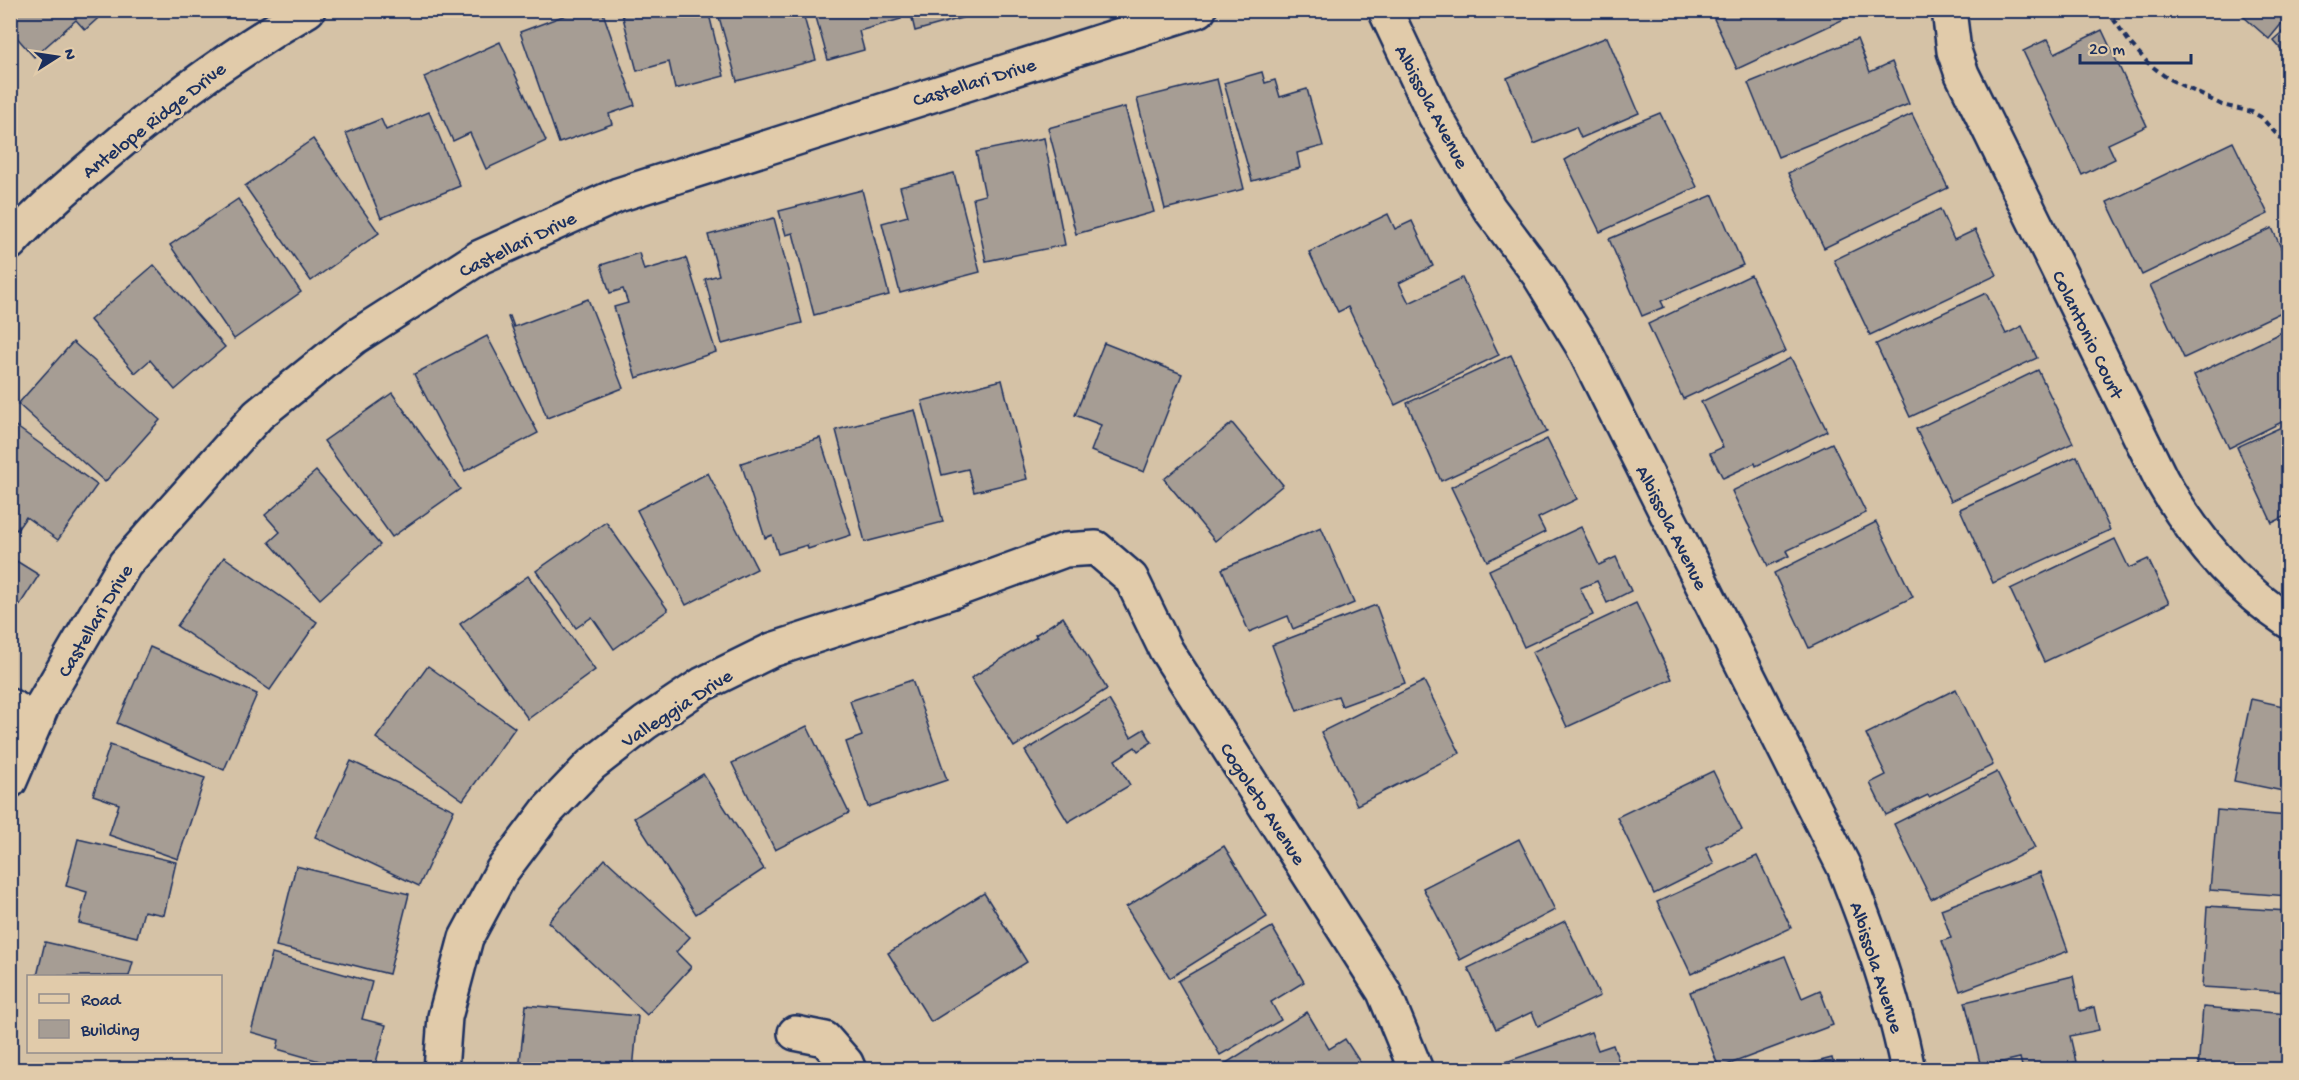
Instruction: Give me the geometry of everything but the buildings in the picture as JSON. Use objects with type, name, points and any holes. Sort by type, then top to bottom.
[{"type":"street","name":"Antelope Ridge Drive","points":[[10,243],[65,189],[171,100],[226,61],[308,10]]},
{"type":"street","name":"Castellari Drive","points":[[10,781],[24,713],[43,704],[125,564],[258,415],[355,337],[480,257],[618,195],[1199,10]]},
{"type":"street","name":"Albissola Avenue","points":[[1385,10],[1436,116],[1490,208],[1539,274],[1582,345],[1839,856],[1874,944],[1899,1026],[1908,1070]]},
{"type":"street","name":"Colantonio Court","points":[[1949,10],[1954,51],[1962,74],[2176,506],[2214,558],[2261,602],[2289,621]]},
{"type":"street","name":"Valleggia Drive","points":[[441,1070],[446,1017],[466,938],[502,871],[548,810],[591,765],[645,723],[703,684],[772,650],[950,592],[1065,550],[1096,548]]},
{"type":"street","name":"Cogoleto Avenue","points":[[1096,548],[1131,578],[1166,650],[1384,992],[1416,1070]]},
{"type":"street","points":[[795,1033],[825,1039],[846,1063],[849,1070]]},
{"type":"path","points":[[2107,10],[2130,43],[2148,63],[2161,73],[2193,92],[2222,105],[2252,112],[2261,117],[2289,147]]}]
